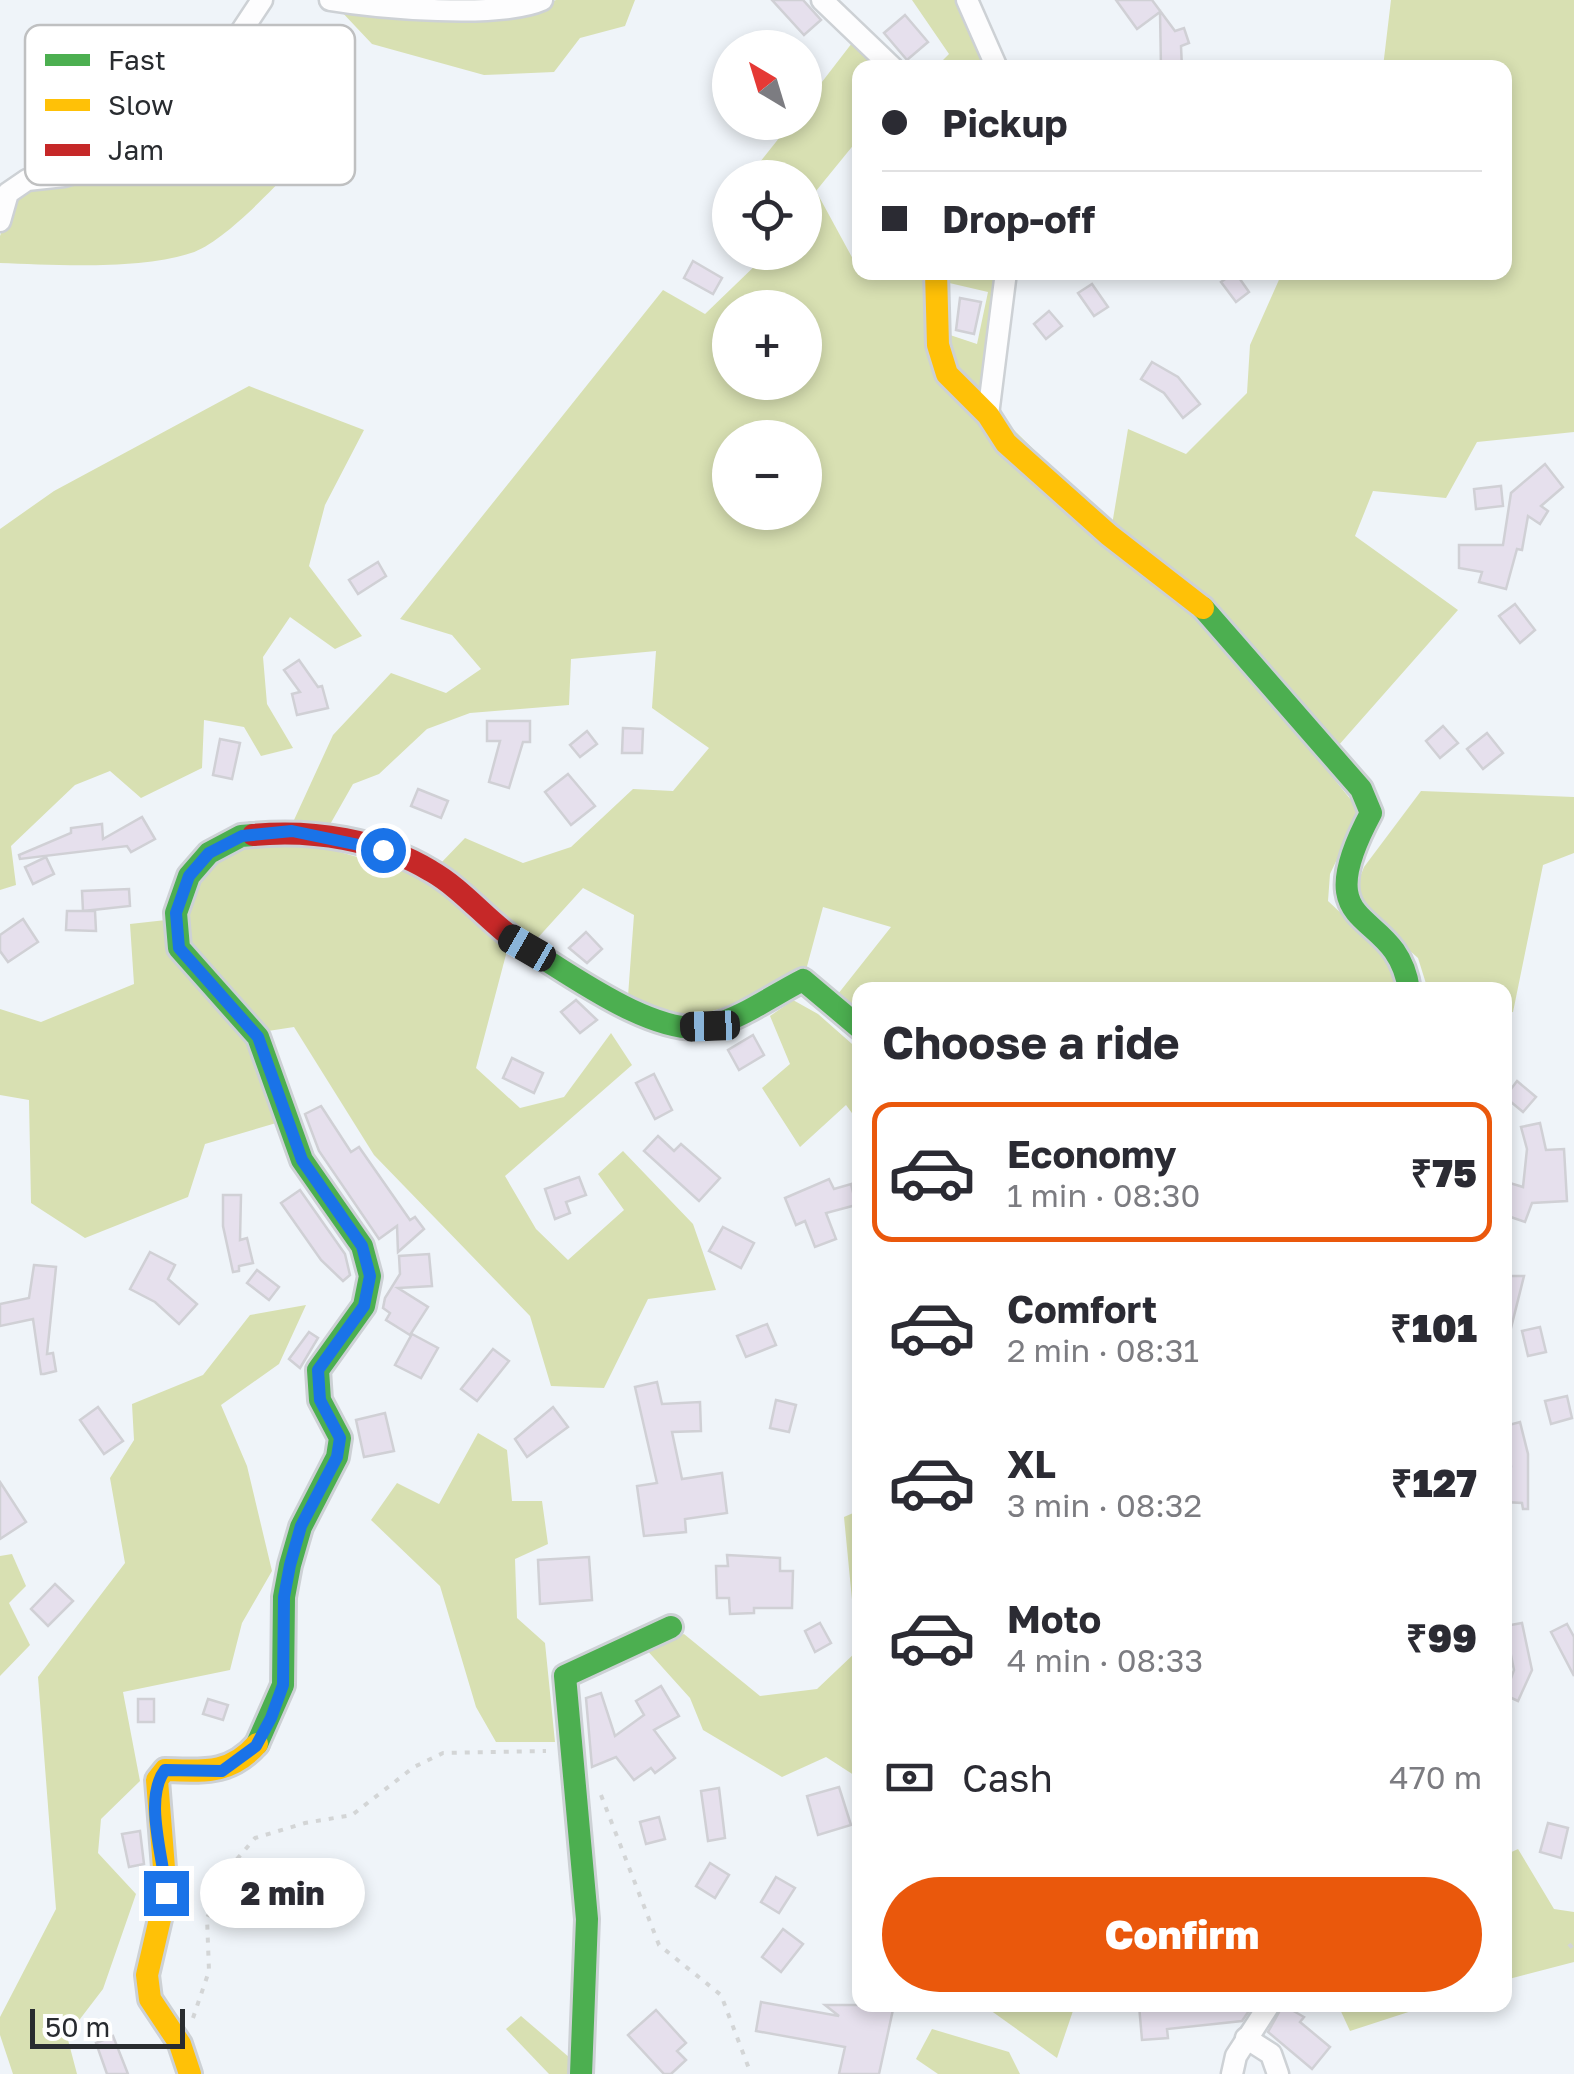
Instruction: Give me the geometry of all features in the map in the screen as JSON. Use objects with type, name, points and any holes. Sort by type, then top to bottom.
[{"type":"street","points":[[246,25],[262,0]]},
{"type":"street","points":[[330,0],[386,7],[496,8],[542,0]]},
{"type":"street","points":[[822,0],[886,60]]},
{"type":"street","points":[[967,0],[994,60]]},
{"type":"street","points":[[0,221],[8,193],[25,181]]},
{"type":"street","points":[[936,280],[938,345],[947,374],[988,415],[1006,443],[1050,483],[1212,614],[1361,788],[1371,812],[1354,845],[1344,880],[1352,909],[1398,956],[1407,982]]},
{"type":"street","points":[[988,415],[1005,280]]},
{"type":"street","points":[[190,2074],[180,2044],[150,1999],[147,1975],[166,1893],[156,1810],[157,1780],[165,1770],[222,1771],[238,1763],[256,1746],[271,1718],[283,1685],[284,1597],[290,1565],[301,1526],[337,1457],[340,1438],[320,1400],[318,1370],[364,1306],[370,1276],[362,1246],[302,1160],[258,1037],[179,948],[176,913],[189,876],[209,853],[242,836],[292,831],[363,843],[432,871],[504,934],[600,993],[675,1027],[710,1026],[802,980],[852,1021]]},
{"type":"street","points":[[580,2074],[587,1919],[566,1676],[672,1627]]},
{"type":"street","points":[[1232,2074],[1246,2038],[1264,2012]]},
{"type":"street","points":[[1246,2038],[1271,2054],[1278,2074]]},
{"type":"path","points":[[180,2044],[198,2009],[210,1971],[207,1918],[232,1865],[256,1838],[305,1823],[352,1815],[414,1768],[444,1753],[574,1752]]},
{"type":"path","points":[[600,1793],[659,1945],[721,1996],[751,2074]]},
{"type":"path","points":[[1570,1944],[1574,1950]]},
{"type":"green space","points":[[556,0],[635,0],[625,26],[580,38],[554,72],[484,75],[372,44],[339,9],[544,6]]},
{"type":"green space","points":[[912,0],[957,0],[987,60],[943,60],[949,54]]},
{"type":"green space","points":[[1391,0],[1574,0],[1574,432],[1477,442],[1446,498],[1373,491],[1355,536],[1458,610],[1338,746],[1112,525],[1128,429],[1186,454],[1247,393],[1250,345],[1279,280],[1512,280],[1512,60],[1384,60]]},
{"type":"green space","points":[[852,43],[874,60],[852,60],[852,147],[822,184],[822,160],[762,160],[777,140],[822,140],[822,82]]},
{"type":"green space","points":[[276,185],[224,234],[191,253],[123,264],[0,263],[0,236],[14,196],[29,186]]},
{"type":"green space","points":[[822,202],[852,257],[852,280],[926,280],[927,344],[1203,617],[1360,811],[1330,874],[1328,901],[1392,961],[1399,982],[852,982],[852,1007],[838,994],[891,927],[823,907],[806,970],[744,1002],[680,1020],[628,996],[634,915],[583,888],[534,942],[439,865],[465,838],[523,863],[571,847],[633,789],[673,791],[709,748],[652,708],[656,651],[571,659],[569,705],[470,713],[427,729],[379,774],[353,784],[328,828],[294,820],[333,735],[391,673],[446,693],[481,669],[452,635],[400,619],[663,290],[705,314],[712,307],[712,400],[822,400],[822,290],[730,290],[751,270],[822,270]]},
{"type":"green space","points":[[1000,280],[983,398],[953,365],[950,335],[977,344],[988,292],[945,282]]},
{"type":"green space","points":[[249,386],[364,430],[325,505],[309,566],[362,636],[335,649],[290,617],[263,657],[267,704],[293,748],[261,756],[244,727],[204,720],[202,768],[141,798],[110,771],[75,785],[11,846],[16,885],[0,890],[0,529],[54,491]]},
{"type":"green space","points":[[1421,791],[1574,797],[1574,853],[1543,865],[1513,1012],[1512,982],[1426,982],[1418,958],[1372,917],[1355,890],[1364,867]]},
{"type":"green space","points":[[300,841],[433,878],[508,947],[476,1068],[520,1108],[564,1097],[611,1033],[632,1065],[505,1176],[536,1229],[568,1260],[624,1210],[598,1174],[623,1151],[693,1224],[716,1290],[648,1299],[604,1388],[551,1386],[530,1316],[374,1155],[294,1027],[268,1031],[193,964],[184,907],[223,852]]},
{"type":"green space","points":[[166,920],[244,1032],[283,1121],[205,1144],[188,1197],[85,1238],[31,1203],[29,1100],[0,1095],[0,1009],[41,1022],[134,984],[130,924]]},
{"type":"green space","points":[[793,1000],[818,1014],[852,1044],[852,1113],[846,1105],[800,1147],[762,1088],[790,1064],[770,1016]]},
{"type":"green space","points":[[306,1305],[279,1364],[221,1405],[247,1466],[272,1571],[242,1623],[230,1670],[123,1692],[140,1781],[101,1819],[98,1853],[136,1894],[103,1989],[67,2036],[77,2074],[13,2074],[0,2035],[0,2017],[56,1909],[38,1677],[125,1563],[110,1478],[134,1440],[132,1404],[203,1375],[250,1315]]},
{"type":"green space","points":[[478,1433],[507,1450],[512,1501],[542,1501],[548,1544],[515,1559],[517,1618],[545,1643],[555,1742],[496,1742],[476,1707],[440,1586],[371,1520],[397,1483],[439,1504]]},
{"type":"green space","points":[[852,1514],[852,1599],[844,1517]]},
{"type":"green space","points":[[12,1554],[26,1586],[9,1603],[30,1645],[0,1676],[0,1556]]},
{"type":"green space","points":[[684,1634],[760,1696],[817,1689],[852,1656],[852,1774],[826,1757],[782,1777],[703,1730],[690,1698],[645,1648]]},
{"type":"green space","points":[[1518,1849],[1554,1909],[1574,1912],[1574,1962],[1512,1978],[1512,1852]]},
{"type":"green space","points":[[993,2012],[1073,2012],[1057,2058]]},
{"type":"green space","points":[[1341,2012],[1408,2012],[1350,2031]]},
{"type":"green space","points":[[521,2016],[570,2058],[571,2074],[549,2074],[506,2029]]},
{"type":"green space","points":[[932,2029],[1009,2052],[1020,2074],[938,2074],[916,2059]]},
{"type":"building","points":[[772,0],[803,0],[821,20],[810,30],[799,30]]},
{"type":"building","points":[[1116,0],[1152,0],[1175,31],[1184,28],[1189,43],[1181,46],[1182,60],[1161,60],[1160,12],[1137,29]]},
{"type":"building","points":[[905,15],[928,42],[907,60],[884,33]]},
{"type":"building","points":[[693,261],[722,278],[712,293],[684,278]]},
{"type":"building","points":[[1241,280],[1249,292],[1236,302],[1221,282]]},
{"type":"building","points":[[1092,284],[1108,307],[1094,316],[1078,293]]},
{"type":"building","points":[[960,298],[981,302],[974,334],[956,330]]},
{"type":"building","points":[[1049,311],[1062,326],[1046,339],[1034,324]]},
{"type":"building","points":[[1152,362],[1178,377],[1200,404],[1183,418],[1164,393],[1141,379]]},
{"type":"building","points":[[1545,464],[1563,487],[1541,506],[1548,511],[1540,524],[1528,516],[1522,550],[1517,549],[1506,589],[1479,582],[1482,572],[1459,568],[1459,545],[1503,545],[1511,493]]},
{"type":"building","points":[[1501,486],[1503,506],[1476,509],[1474,489]]},
{"type":"building","points":[[378,562],[386,576],[358,594],[349,580]]},
{"type":"building","points":[[1515,604],[1535,630],[1520,643],[1499,616]]},
{"type":"building","points":[[299,660],[318,687],[322,686],[328,708],[297,715],[292,694],[300,692],[284,670]]},
{"type":"building","points":[[487,721],[530,721],[530,742],[523,742],[509,788],[489,782],[500,741],[487,741]]},
{"type":"building","points":[[1443,726],[1458,743],[1440,758],[1426,741]]},
{"type":"building","points":[[623,728],[643,729],[642,753],[622,753]]},
{"type":"building","points":[[587,731],[597,744],[580,757],[570,745]]},
{"type":"building","points":[[1487,733],[1503,753],[1483,769],[1467,749]]},
{"type":"building","points":[[220,739],[240,743],[232,779],[213,775]]},
{"type":"building","points":[[568,774],[595,806],[571,825],[545,792]]},
{"type":"building","points":[[418,789],[448,801],[441,818],[411,806]]},
{"type":"building","points":[[142,817],[155,839],[131,852],[127,846],[20,859],[19,855],[71,833],[71,828],[102,824],[103,839]]},
{"type":"building","points":[[46,857],[54,874],[33,884],[25,867]]},
{"type":"building","points":[[129,889],[130,906],[83,911],[82,891]]},
{"type":"building","points":[[67,911],[95,911],[96,931],[66,930]]},
{"type":"building","points":[[23,919],[38,942],[8,962],[0,951],[0,935]]},
{"type":"building","points":[[586,932],[602,949],[587,963],[569,948]]},
{"type":"building","points":[[576,1000],[597,1020],[580,1033],[561,1012]]},
{"type":"building","points":[[753,1035],[764,1055],[739,1070],[728,1050]]},
{"type":"building","points":[[512,1058],[543,1073],[534,1093],[503,1078]]},
{"type":"building","points":[[654,1074],[672,1110],[655,1119],[636,1083]]},
{"type":"building","points":[[1517,1081],[1536,1097],[1523,1112],[1512,1103],[1512,1088]]},
{"type":"building","points":[[321,1106],[351,1152],[359,1147],[410,1220],[415,1217],[424,1229],[398,1252],[397,1226],[379,1239],[319,1151],[305,1114]]},
{"type":"building","points":[[1540,1123],[1546,1150],[1564,1149],[1567,1201],[1532,1203],[1525,1222],[1512,1217],[1512,1184],[1523,1187],[1527,1149],[1521,1127]]},
{"type":"building","points":[[658,1136],[674,1151],[681,1144],[720,1178],[699,1201],[644,1151]]},
{"type":"building","points":[[579,1177],[586,1195],[566,1202],[570,1213],[555,1219],[545,1189]]},
{"type":"building","points":[[829,1179],[834,1189],[851,1184],[852,1188],[852,1206],[826,1213],[836,1239],[815,1247],[805,1221],[796,1225],[785,1198]]},
{"type":"building","points":[[300,1190],[345,1254],[350,1275],[343,1281],[321,1260],[281,1203]]},
{"type":"building","points":[[223,1195],[241,1195],[240,1240],[247,1238],[253,1263],[239,1266],[239,1271],[233,1272],[223,1226]]},
{"type":"building","points":[[723,1227],[754,1243],[741,1268],[709,1251]]},
{"type":"building","points":[[150,1252],[175,1265],[168,1279],[197,1304],[179,1324],[155,1302],[130,1289]]},
{"type":"building","points":[[429,1254],[432,1286],[398,1288],[428,1307],[410,1335],[386,1320],[390,1313],[383,1308],[385,1298],[400,1274],[399,1256]]},
{"type":"building","points":[[34,1265],[56,1267],[47,1354],[53,1353],[56,1371],[44,1374],[33,1319],[0,1326],[0,1304],[29,1298]]},
{"type":"building","points":[[257,1270],[279,1287],[269,1300],[247,1283]]},
{"type":"building","points":[[1512,1276],[1524,1276],[1512,1324]]},
{"type":"building","points":[[767,1324],[776,1345],[746,1357],[737,1336]]},
{"type":"building","points":[[1540,1327],[1546,1352],[1528,1356],[1522,1331]]},
{"type":"building","points":[[309,1332],[318,1338],[300,1368],[289,1359]]},
{"type":"building","points":[[412,1334],[438,1348],[421,1378],[395,1365]]},
{"type":"building","points":[[493,1349],[509,1361],[477,1401],[461,1389]]},
{"type":"building","points":[[657,1382],[662,1404],[700,1402],[701,1431],[672,1432],[682,1479],[722,1473],[727,1513],[685,1519],[686,1532],[644,1536],[637,1486],[657,1483],[635,1387]]},
{"type":"building","points":[[1567,1396],[1572,1418],[1551,1424],[1545,1401]]},
{"type":"building","points":[[776,1400],[796,1405],[789,1432],[770,1428]]},
{"type":"building","points":[[98,1407],[123,1441],[104,1454],[80,1420]]},
{"type":"building","points":[[553,1407],[568,1427],[527,1457],[515,1439]]},
{"type":"building","points":[[385,1413],[394,1451],[364,1457],[356,1420]]},
{"type":"building","points":[[1520,1422],[1528,1454],[1528,1509],[1523,1509],[1522,1503],[1512,1502],[1512,1424]]},
{"type":"building","points":[[0,1482],[26,1522],[0,1539]]},
{"type":"building","points":[[727,1555],[780,1558],[780,1571],[793,1571],[792,1608],[754,1608],[754,1613],[730,1614],[729,1598],[717,1598],[716,1566],[728,1566]]},
{"type":"building","points":[[589,1557],[592,1600],[540,1604],[538,1560]]},
{"type":"building","points":[[55,1584],[73,1601],[48,1626],[31,1609]]},
{"type":"building","points":[[820,1623],[831,1643],[815,1652],[805,1631]]},
{"type":"building","points":[[1522,1623],[1532,1670],[1518,1701],[1512,1698],[1512,1625]]},
{"type":"building","points":[[1567,1624],[1574,1637],[1574,1676],[1551,1632]]},
{"type":"building","points":[[661,1686],[679,1716],[654,1730],[675,1758],[655,1773],[651,1768],[634,1780],[616,1757],[592,1767],[586,1698],[601,1693],[615,1736],[644,1715],[636,1701]]},
{"type":"building","points":[[138,1699],[154,1699],[154,1722],[138,1722]]},
{"type":"building","points":[[208,1699],[228,1705],[223,1720],[203,1714]]},
{"type":"building","points":[[839,1787],[851,1825],[818,1835],[807,1796]]},
{"type":"building","points":[[719,1788],[725,1838],[708,1841],[701,1791]]},
{"type":"building","points":[[659,1817],[665,1839],[646,1844],[640,1822]]},
{"type":"building","points":[[1548,1823],[1568,1828],[1561,1858],[1540,1852]]},
{"type":"building","points":[[140,1831],[144,1864],[129,1867],[122,1834]]},
{"type":"building","points":[[710,1863],[729,1875],[715,1898],[696,1886]]},
{"type":"building","points":[[776,1877],[795,1888],[779,1913],[761,1902]]},
{"type":"building","points":[[783,1929],[803,1944],[781,1972],[762,1957]]},
{"type":"building","points":[[761,2002],[839,2016],[825,2005],[852,2005],[852,2012],[892,2012],[879,2074],[839,2074],[845,2047],[756,2031]]},
{"type":"building","points":[[656,2010],[686,2043],[677,2051],[686,2060],[671,2074],[664,2074],[628,2035]]},
{"type":"building","points":[[1140,2012],[1248,2012],[1242,2021],[1167,2029],[1168,2038],[1142,2040]]},
{"type":"building","points":[[1279,2012],[1295,2012],[1304,2017],[1300,2022],[1330,2047],[1312,2069],[1268,2032]]},
{"type":"building","points":[[113,2036],[128,2074],[107,2074],[96,2043]]},
{"type":"traffic: fast","points":[[1203,608],[1361,789],[1371,813],[1353,854],[1347,882],[1350,902],[1388,944],[1401,963],[1407,982]]},
{"type":"traffic: fast","points":[[253,835],[241,836],[209,853],[189,876],[176,913],[179,948],[258,1037],[302,1160],[362,1246],[370,1276],[364,1306],[318,1370],[320,1400],[340,1438],[337,1457],[301,1527],[290,1565],[284,1597],[283,1685],[257,1744]]},
{"type":"traffic: fast","points":[[527,948],[616,1002],[666,1024],[711,1026],[746,1012],[803,980],[852,1021]]},
{"type":"traffic: fast","points":[[581,2074],[587,1919],[565,1676],[671,1627]]},
{"type":"traffic: slow","points":[[936,280],[938,345],[947,374],[988,415],[1006,443],[1109,535],[1203,608]]},
{"type":"traffic: slow","points":[[190,2074],[180,2044],[150,1999],[147,1975],[166,1893],[157,1780],[165,1770],[226,1766],[257,1744]]},
{"type":"traffic: jam","points":[[253,835],[322,836],[390,851],[444,879],[527,948]]},
{"type":"route","points":[[166,1893],[156,1810],[157,1780],[165,1770],[222,1771],[238,1763],[256,1746],[283,1685],[284,1597],[290,1565],[301,1526],[337,1457],[340,1438],[320,1400],[318,1370],[364,1306],[370,1276],[362,1246],[302,1160],[258,1037],[193,970],[179,948],[176,913],[189,876],[209,853],[242,836],[292,831],[383,850]]}]
